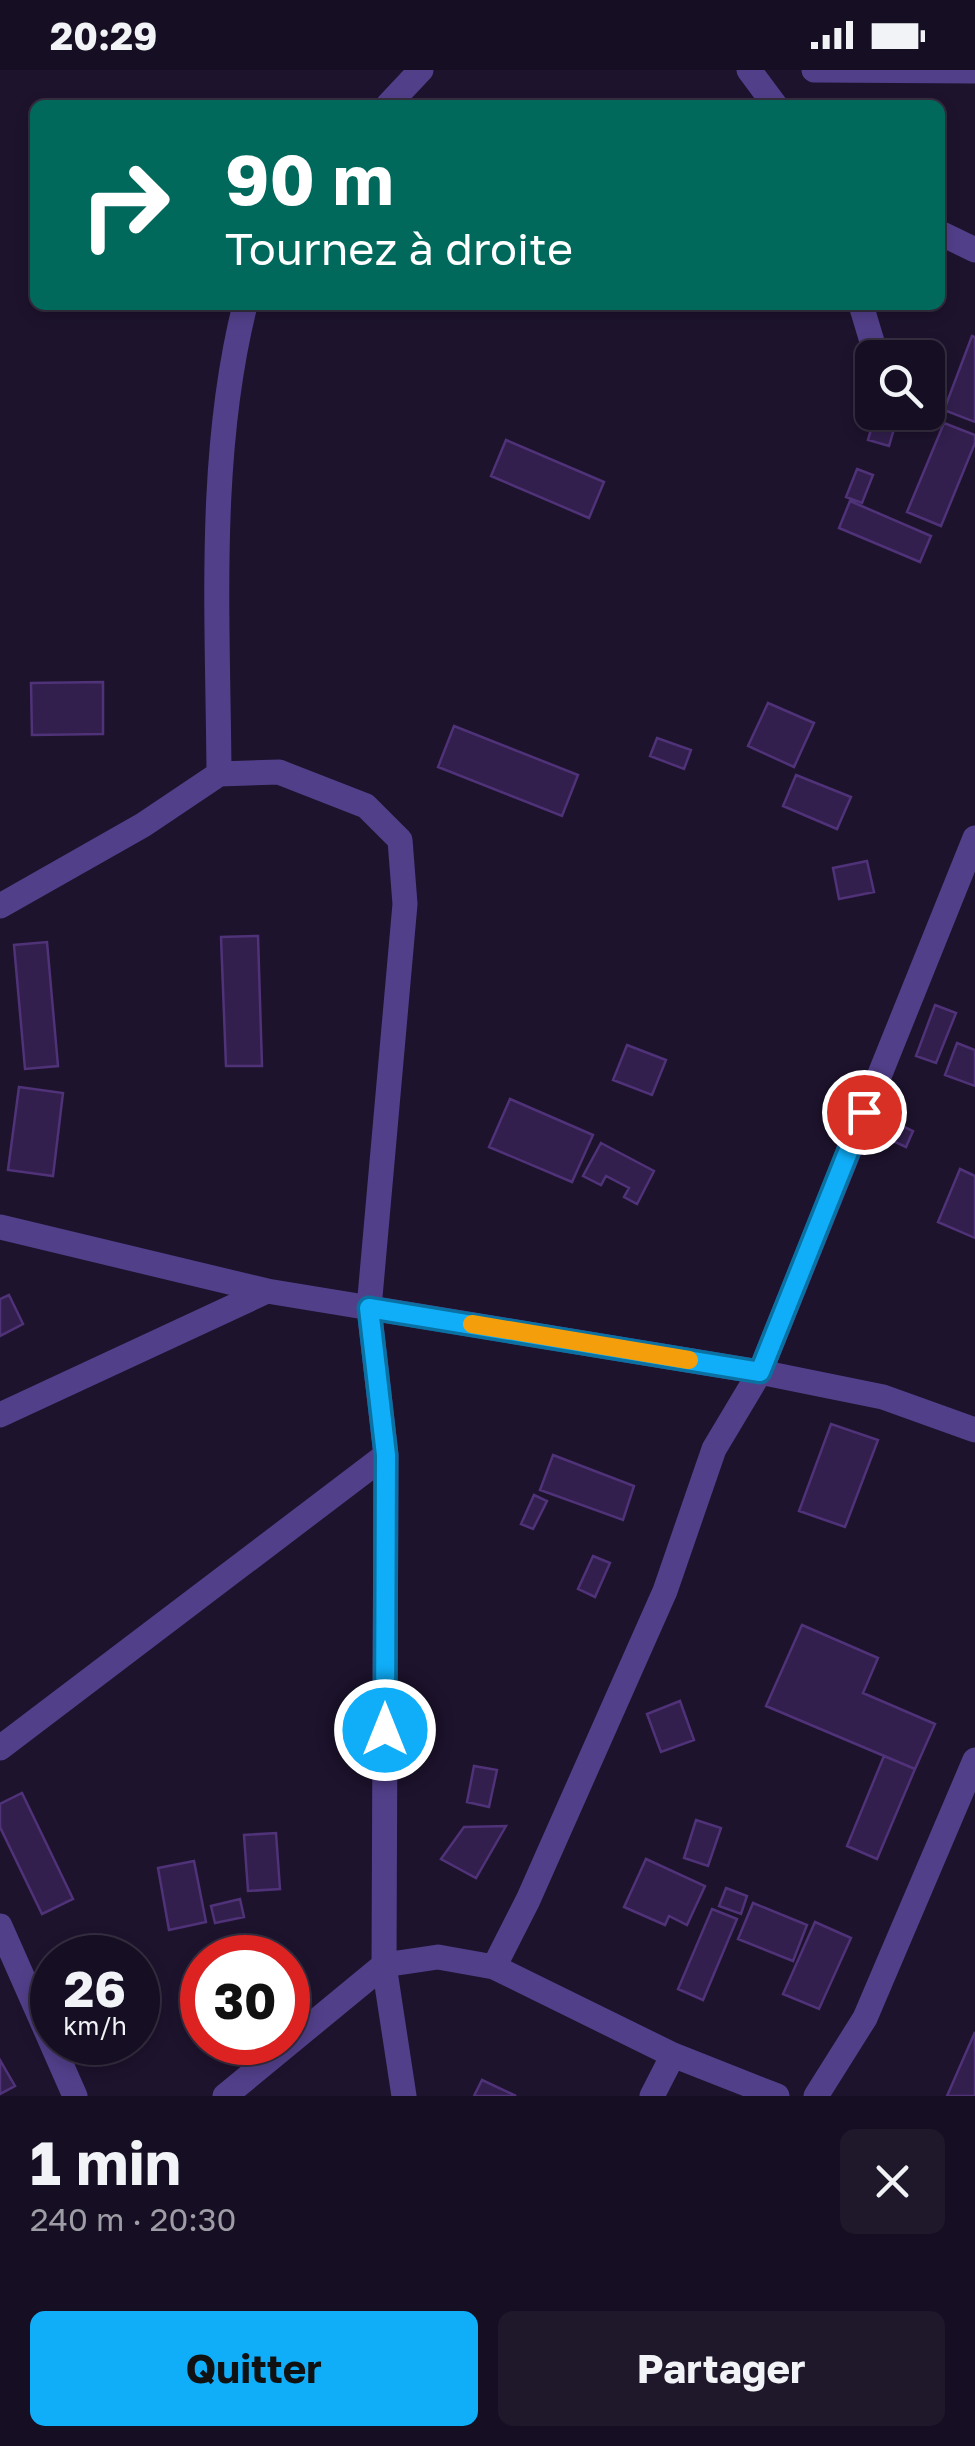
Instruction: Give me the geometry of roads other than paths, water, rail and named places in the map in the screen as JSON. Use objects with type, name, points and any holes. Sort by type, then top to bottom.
[{"type":"street","points":[[393,100],[421,70]]},
{"type":"street","points":[[750,70],[771,100]]},
{"type":"street","points":[[814,70],[975,71]]},
{"type":"street","points":[[945,235],[975,250]]},
{"type":"street","points":[[218,774],[218,496],[230,367],[244,310]]},
{"type":"street","points":[[863,310],[872,340]]},
{"type":"street","points":[[0,906],[143,825],[218,774],[279,772],[366,806],[400,840],[405,904],[369,1308],[386,1455],[384,1965],[404,2096]]},
{"type":"street","points":[[494,1967],[528,1900],[665,1590],[714,1449],[760,1372],[975,838]]},
{"type":"street","points":[[0,1227],[267,1291],[883,1396],[975,1430]]},
{"type":"street","points":[[0,1415],[267,1291]]},
{"type":"street","points":[[0,1748],[386,1455]]},
{"type":"street","points":[[816,2096],[865,2018],[975,1760]]},
{"type":"street","points":[[0,1926],[76,2096]]},
{"type":"street","points":[[225,2096],[384,1965],[438,1958],[494,1967],[673,2055],[777,2096]]},
{"type":"street","points":[[652,2096],[673,2055]]}]
